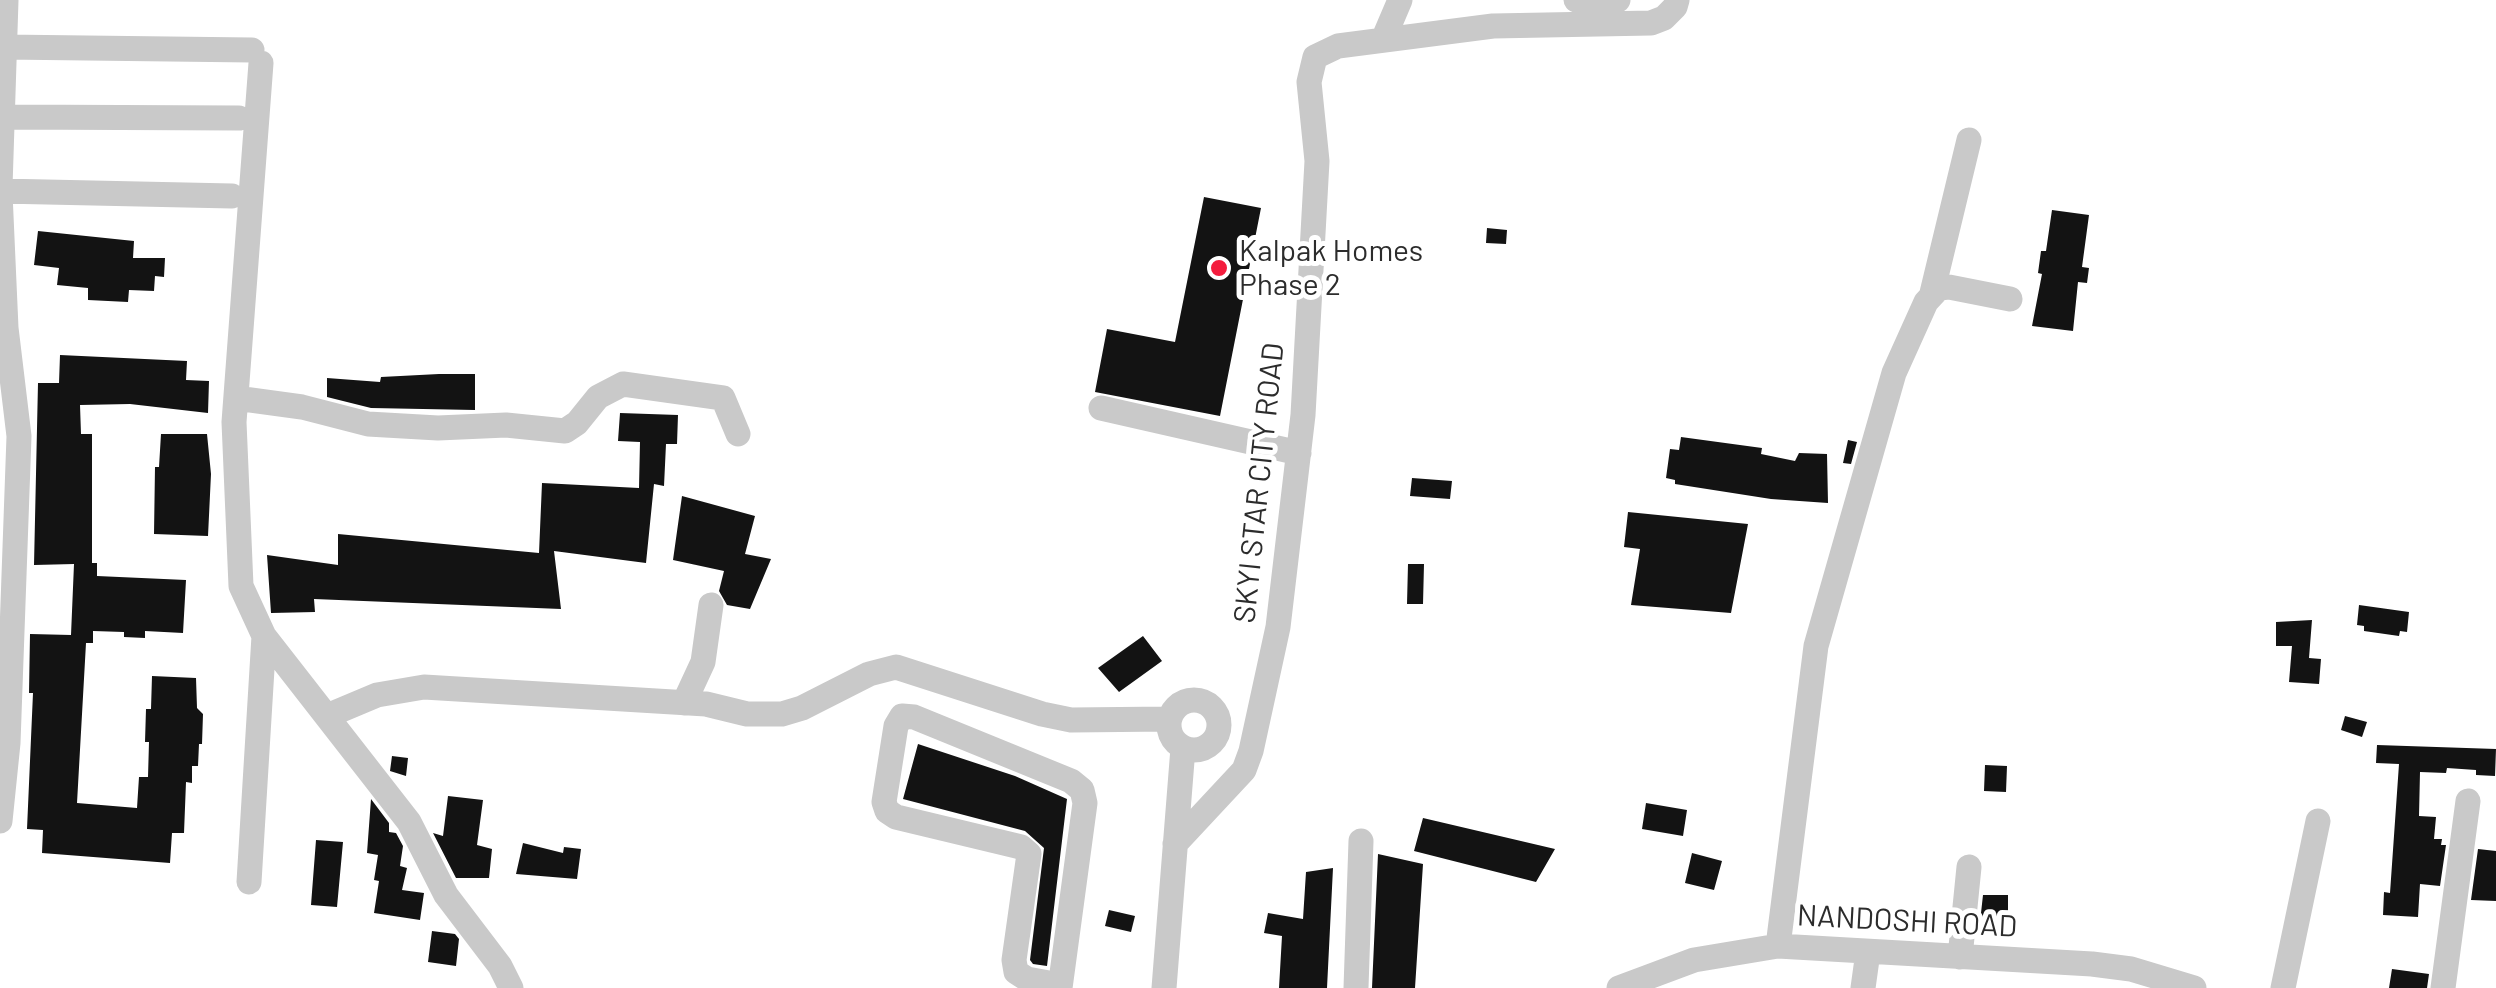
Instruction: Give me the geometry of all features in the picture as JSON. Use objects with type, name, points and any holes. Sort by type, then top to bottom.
[{"type":"street","points":[[0,821],[8,743],[18,436],[3,306],[0,190],[6,0]]},
{"type":"street","points":[[1384,40],[1400,0]]},
{"type":"street","points":[[1576,0],[1613,4],[1618,0]]},
{"type":"street","name":"SKYI STAR CITY ROAD","points":[[1176,844],[1237,779],[1251,751],[1281,610],[1298,453],[1317,160],[1310,69],[1315,57],[1325,50],[1542,12],[1652,23],[1664,18],[1677,0]]},
{"type":"street","points":[[4,46],[256,57],[236,398],[235,474],[241,586],[264,636],[410,822],[446,895],[500,966],[511,988]]},
{"type":"street","points":[[2,116],[238,118]]},
{"type":"street","points":[[1778,946],[1816,646],[1894,374],[1932,293],[1969,140]]},
{"type":"street","points":[[0,190],[232,196]]},
{"type":"street","points":[[1932,293],[1949,287],[2010,299]]},
{"type":"street","points":[[236,398],[302,407],[368,424],[438,428],[506,425],[565,430],[577,423],[598,397],[624,384],[723,398],[738,434]]},
{"type":"street","points":[[1101,408],[1298,453]]},
{"type":"street","points":[[684,703],[703,662],[711,605]]},
{"type":"street","points":[[249,882],[264,636]]},
{"type":"street","points":[[327,716],[378,694],[424,687],[684,703],[748,714],[782,714],[870,674],[896,667],[1071,720],[1169,719]]},
{"type":"street","points":[[1186,701],[1203,701],[1215,712],[1217,735],[1199,750],[1183,748],[1171,736],[1169,719],[1186,701]]},
{"type":"street","points":[[902,716],[914,717],[1071,780],[1082,790],[1085,803],[1060,986],[1027,979],[1016,972],[1014,960],[1029,854],[1021,847],[887,812],[884,802],[896,726],[902,716]]},
{"type":"street","points":[[1217,735],[1251,751]]},
{"type":"street","points":[[1164,988],[1183,748]]},
{"type":"street","points":[[2443,988],[2468,800]]},
{"type":"street","points":[[2283,988],[2318,821]]},
{"type":"street","points":[[1356,988],[1360,841]]},
{"type":"street","points":[[1960,957],[1968,867]]},
{"type":"street","name":"NANDOSHI ROAD","points":[[1623,987],[1694,960],[1778,946],[2131,969],[2194,988]]},
{"type":"street","points":[[1863,988],[1868,952]]},
{"type":"street","points":[[1689,988],[1694,960]]},
{"type":"building","name":"Kalpak Homes Phase 2","points":[[1204,197],[1261,208],[1220,416],[1095,392],[1107,329],[1175,342]]},
{"type":"building","points":[[2052,210],[2089,215],[2082,267],[2089,268],[2087,283],[2078,282],[2073,331],[2032,326],[2042,274],[2038,273],[2041,251],[2046,251]]},
{"type":"building","points":[[1487,228],[1507,230],[1506,244],[1486,243]]},
{"type":"building","points":[[38,231],[134,241],[133,258],[165,258],[164,277],[155,276],[154,291],[129,290],[128,302],[88,300],[88,288],[57,285],[59,268],[34,265]]},
{"type":"building","points":[[60,355],[187,361],[186,380],[209,381],[208,413],[130,404],[80,405],[81,434],[92,434],[92,563],[97,563],[97,576],[186,580],[183,633],[145,631],[145,638],[124,637],[124,632],[93,631],[93,643],[86,643],[77,803],[137,808],[139,777],[148,777],[146,709],[151,709],[152,676],[196,678],[197,708],[203,714],[202,744],[198,766],[192,766],[192,783],[186,782],[184,833],[172,833],[170,863],[42,853],[43,830],[27,829],[33,693],[29,693],[30,634],[71,635],[74,564],[34,565],[38,383],[59,383]]},
{"type":"building","points":[[475,374],[475,410],[371,408],[327,397],[327,378],[380,382],[381,377]]},
{"type":"building","points":[[620,413],[678,415],[677,444],[666,444],[664,486],[654,484],[646,563],[554,551],[561,609],[314,599],[315,612],[271,613],[267,555],[338,565],[338,534],[539,553],[542,483],[639,488],[640,442],[618,441]]},
{"type":"building","points":[[161,434],[207,434],[211,474],[208,536],[154,534],[155,467],[159,467]]},
{"type":"building","points":[[1681,437],[1762,448],[1761,454],[1795,461],[1799,453],[1827,454],[1828,503],[1771,499],[1675,484],[1675,480],[1666,478],[1670,449],[1679,450]]},
{"type":"building","points":[[1848,440],[1857,442],[1851,464],[1843,463]]},
{"type":"building","points":[[1412,478],[1452,481],[1450,499],[1410,496]]},
{"type":"building","points":[[682,496],[755,516],[745,554],[771,559],[750,609],[727,605],[719,591],[724,571],[673,560]]},
{"type":"building","points":[[1628,512],[1748,524],[1731,613],[1631,605],[1640,549],[1624,547]]},
{"type":"building","points":[[1408,564],[1424,564],[1423,604],[1407,604]]},
{"type":"building","points":[[2359,605],[2409,612],[2407,632],[2400,631],[2399,636],[2364,631],[2364,626],[2357,625]]},
{"type":"building","points":[[2312,620],[2309,658],[2321,659],[2319,684],[2289,682],[2292,646],[2276,646],[2276,622]]},
{"type":"building","points":[[1143,636],[1162,661],[1119,692],[1098,668]]},
{"type":"building","points":[[2345,716],[2367,722],[2362,737],[2341,730]]},
{"type":"building","points":[[918,744],[1015,776],[1067,799],[1047,966],[1030,960],[1044,848],[1025,831],[903,799]]},
{"type":"building","points":[[2377,745],[2496,749],[2495,776],[2447,768],[2446,773],[2420,772],[2419,816],[2436,817],[2434,839],[2442,839],[2441,845],[2446,845],[2440,886],[2420,884],[2418,917],[2383,915],[2384,892],[2390,893],[2399,764],[2376,763]]},
{"type":"building","points":[[392,756],[408,758],[406,776],[390,771]]},
{"type":"building","points":[[1985,765],[2007,766],[2006,792],[1984,791]]},
{"type":"building","points":[[448,796],[483,800],[477,845],[492,849],[489,878],[456,878],[433,833],[443,836]]},
{"type":"building","points":[[371,799],[389,823],[389,832],[396,833],[403,846],[400,866],[407,868],[402,890],[424,893],[420,920],[374,913],[379,881],[374,880],[378,855],[367,853]]},
{"type":"building","points":[[1646,803],[1687,810],[1683,836],[1642,829]]},
{"type":"building","points":[[1423,818],[1555,849],[1536,882],[1414,851]]},
{"type":"building","points":[[316,840],[343,842],[337,907],[311,905]]},
{"type":"building","points":[[523,843],[563,853],[564,847],[581,849],[577,879],[516,874]]},
{"type":"building","points":[[2478,849],[2496,851],[2496,901],[2471,900]]},
{"type":"building","points":[[1692,853],[1722,861],[1714,890],[1685,883]]},
{"type":"building","points":[[1378,854],[1423,864],[1415,988],[1372,988]]},
{"type":"building","points":[[1333,868],[1327,988],[1279,988],[1282,936],[1264,933],[1268,913],[1303,919],[1306,872]]},
{"type":"building","points":[[1983,895],[2008,895],[2008,922],[1980,922]]},
{"type":"building","points":[[1109,910],[1135,916],[1131,932],[1105,926]]},
{"type":"building","points":[[432,931],[455,934],[459,939],[456,966],[428,962]]},
{"type":"building","points":[[2392,969],[2429,974],[2427,988],[2389,988]]},
{"type":"place","name":"Kalpak Homes Phase 2","points":[[1219,268]]}]
